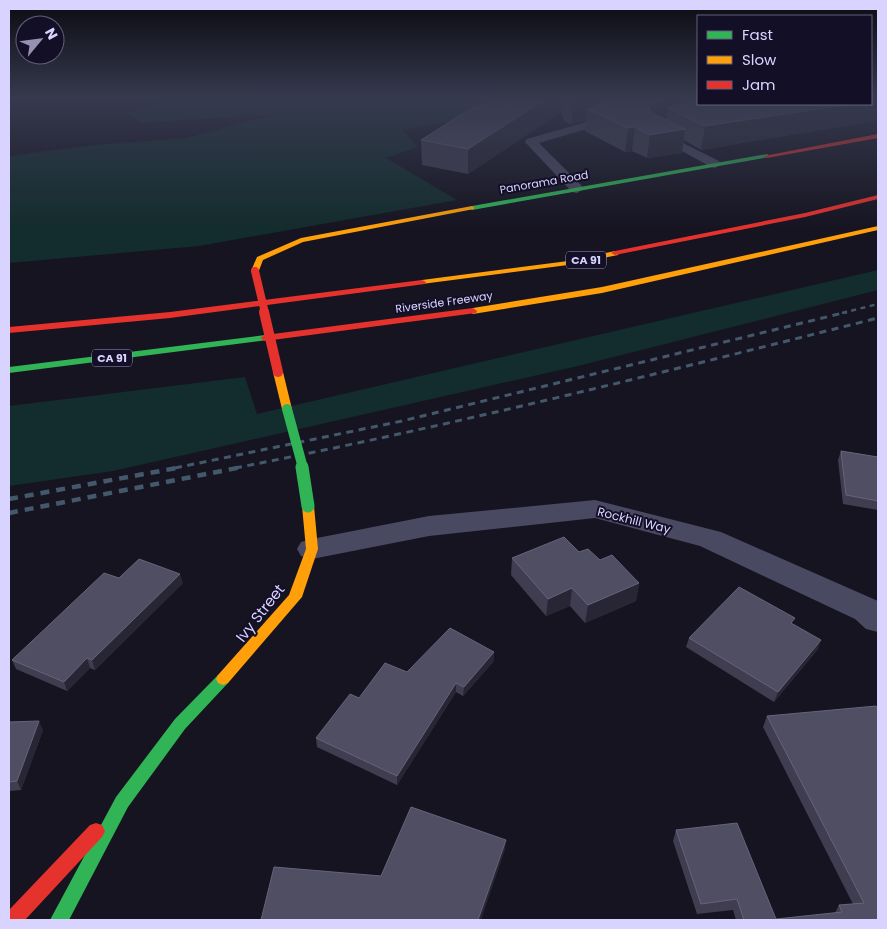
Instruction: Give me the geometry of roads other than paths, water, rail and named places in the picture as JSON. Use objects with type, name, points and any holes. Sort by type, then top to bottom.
[{"type":"main road","name":"Panorama Road","points":[[254,271],[260,259],[301,240],[577,188],[841,142]]},
{"type":"main road","name":"Riverside Freeway","points":[[9,330],[170,315],[568,264],[805,215],[878,197]]},
{"type":"main road","name":"Riverside Freeway","points":[[9,370],[460,314],[573,295],[878,228]]},
{"type":"main road","name":"Ivy Street","points":[[59,920],[122,802],[180,724],[248,654],[295,597],[312,549],[302,464],[254,271]]},
{"type":"main road","points":[[12,920],[122,802]]},
{"type":"street","name":"Rockhill Way","points":[[312,549],[429,526],[594,509],[710,539],[867,610],[878,620]]},
{"type":"lane","points":[[531,142],[577,188]]},
{"type":"lane","points":[[675,142],[715,164]]},
{"type":"railway","points":[[842,313],[878,304]]},
{"type":"railway","points":[[175,468],[402,421],[847,312]]},
{"type":"railway","points":[[235,468],[477,416],[878,318]]},
{"type":"railway","points":[[9,499],[182,467]]},
{"type":"railway","points":[[9,513],[242,467]]}]
